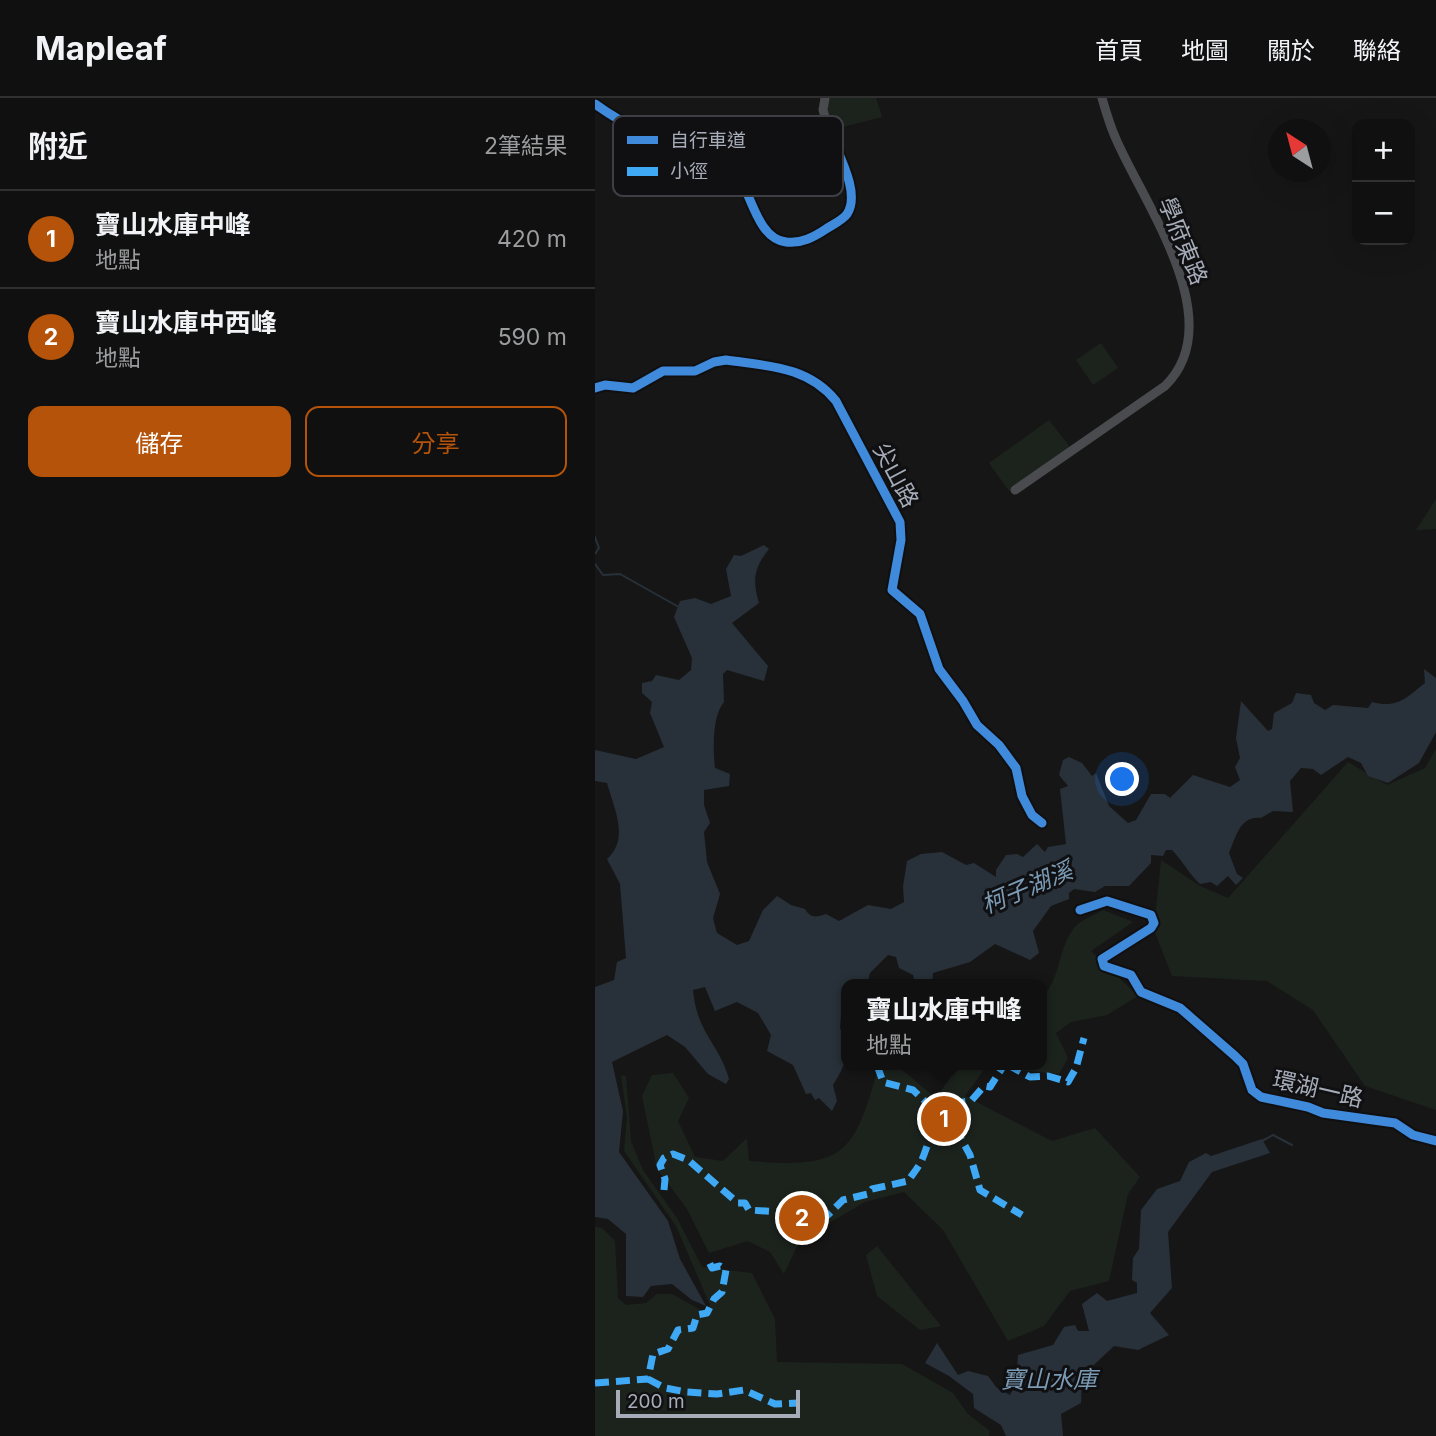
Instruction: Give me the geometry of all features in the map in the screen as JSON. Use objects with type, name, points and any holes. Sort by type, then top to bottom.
[{"type":"street","points":[[825,98],[825,116]]},
{"type":"street","name":"學府東路","points":[[1015,490],[1165,386],[1177,374],[1188,338],[1187,297],[1176,263],[1115,138],[1102,98]]},
{"type":"street","points":[[595,104],[613,117]]},
{"type":"street","points":[[748,196],[758,218],[774,237],[785,242],[810,240],[846,216],[852,204],[843,167]]},
{"type":"street","name":"尖山路","points":[[595,388],[604,385],[632,388],[663,371],[695,371],[714,362],[726,360],[796,370],[827,389],[837,401],[900,522],[901,540],[892,590],[920,614],[939,669],[977,725],[999,745],[1016,768],[1022,796],[1032,815],[1042,823]]},
{"type":"street","name":"環湖一路","points":[[1080,910],[1107,901],[1151,915],[1154,923],[1151,928],[1120,951],[1107,954],[1102,959],[1104,966],[1132,975],[1141,992],[1180,1009],[1197,1021],[1243,1064],[1252,1090],[1261,1097],[1323,1113],[1395,1123],[1413,1135],[1436,1141]]},
{"type":"shaded area","points":[[826,98],[876,98],[882,117],[843,127],[843,116],[830,116],[824,101]]},
{"type":"shaded area","points":[[1101,343],[1118,368],[1093,385],[1076,360]]},
{"type":"shaded area","points":[[1049,420],[1070,447],[1009,491],[989,463]]},
{"type":"shaded area","points":[[1436,499],[1436,529],[1416,530]]},
{"type":"shaded area","points":[[1436,749],[1436,1110],[1365,1086],[1313,1010],[1267,981],[1172,976],[1154,930],[1161,860],[1200,886],[1228,898],[1348,762],[1387,785],[1425,768]]},
{"type":"shaded area","points":[[1103,910],[1133,922],[1091,951],[1138,996],[1107,1015],[1071,1022],[1056,1033],[1068,1058],[1059,1074],[1017,1070],[1047,1070],[1047,991],[1066,941],[1081,922]]},
{"type":"shaded area","points":[[878,1070],[902,1070],[936,1098],[956,1070],[984,1070],[965,1096],[1052,1141],[1095,1128],[1140,1177],[1128,1194],[1109,1281],[1070,1291],[1044,1326],[1008,1341],[943,1230],[904,1192],[865,1202],[800,1240],[784,1274],[770,1252],[748,1241],[709,1253],[687,1209],[657,1169],[642,1096],[652,1075],[673,1073],[689,1098],[678,1121],[695,1157],[723,1161],[747,1138],[749,1161],[781,1163],[826,1158],[841,1150],[862,1119]]},
{"type":"shaded area","points":[[621,1075],[626,1076],[631,1141],[643,1170],[677,1218],[702,1267],[752,1273],[775,1319],[777,1362],[902,1364],[953,1393],[968,1414],[990,1431],[989,1436],[595,1436],[595,1227],[602,1228],[615,1241],[618,1298],[626,1305],[646,1303],[657,1294],[672,1294],[704,1312],[710,1305],[676,1226],[624,1151],[627,1117]]},
{"type":"shaded area","points":[[877,1246],[941,1326],[920,1330],[877,1296],[866,1255]]},
{"type":"water","name":"柯子湖溪","points":[[764,545],[769,549],[757,568],[755,588],[759,603],[732,623],[768,666],[764,681],[727,670],[723,674],[724,702],[715,724],[714,761],[715,768],[730,774],[729,786],[704,790],[704,805],[710,823],[704,832],[707,862],[720,894],[713,918],[717,933],[737,945],[749,941],[763,910],[777,896],[791,905],[805,909],[812,916],[826,914],[839,921],[868,905],[891,909],[904,902],[903,886],[907,861],[921,854],[942,852],[966,865],[974,863],[996,877],[996,870],[1006,855],[1017,854],[1023,857],[1037,844],[1045,852],[1048,847],[1066,844],[1060,789],[1068,786],[1059,775],[1063,760],[1069,757],[1082,763],[1092,776],[1096,773],[1109,806],[1128,823],[1136,820],[1151,794],[1165,794],[1170,798],[1193,775],[1230,787],[1240,780],[1235,767],[1240,758],[1236,738],[1241,701],[1268,731],[1272,729],[1274,713],[1292,703],[1296,693],[1311,695],[1314,703],[1325,710],[1333,705],[1368,708],[1372,702],[1395,703],[1425,683],[1424,669],[1436,678],[1436,732],[1419,763],[1388,783],[1368,776],[1361,763],[1348,757],[1321,775],[1313,769],[1301,768],[1290,781],[1293,812],[1273,811],[1261,818],[1248,820],[1240,828],[1229,853],[1237,874],[1243,878],[1236,885],[1228,876],[1217,886],[1211,882],[1200,884],[1172,850],[1166,850],[1163,856],[1151,855],[1151,863],[1129,886],[1105,886],[1095,892],[1074,889],[1069,893],[1069,899],[1051,906],[1033,931],[1039,953],[1030,960],[995,944],[970,962],[933,973],[932,979],[914,979],[913,975],[899,968],[896,957],[888,955],[870,973],[868,979],[841,979],[841,1070],[833,1085],[837,1101],[832,1111],[819,1098],[815,1100],[811,1093],[806,1094],[793,1065],[767,1051],[771,1035],[758,1013],[737,1002],[715,1011],[705,987],[693,990],[699,1017],[725,1067],[729,1079],[726,1084],[708,1074],[685,1047],[667,1035],[612,1062],[623,1111],[619,1152],[668,1221],[680,1259],[706,1306],[692,1300],[672,1284],[651,1286],[643,1297],[626,1296],[626,1234],[608,1219],[595,1217],[595,987],[614,980],[617,962],[626,958],[620,884],[607,859],[618,842],[618,823],[607,783],[595,781],[595,750],[636,759],[664,747],[650,713],[652,702],[642,693],[642,683],[652,681],[656,675],[679,680],[691,670],[692,658],[674,617],[680,601],[695,598],[711,604],[731,596],[726,569],[734,555],[741,556]]},
{"type":"water","name":"寶山水庫","points":[[1262,1139],[1270,1153],[1212,1172],[1168,1232],[1172,1288],[1150,1313],[1169,1335],[1138,1350],[1114,1346],[1082,1376],[1081,1403],[1061,1414],[1063,1436],[1006,1436],[1001,1425],[974,1408],[973,1394],[949,1376],[925,1363],[937,1343],[958,1375],[968,1371],[988,1376],[997,1388],[1010,1395],[1016,1384],[1018,1355],[1053,1345],[1064,1327],[1075,1325],[1078,1331],[1089,1331],[1082,1304],[1097,1293],[1107,1301],[1137,1293],[1137,1283],[1132,1280],[1133,1258],[1139,1249],[1141,1210],[1157,1189],[1180,1181],[1189,1162],[1206,1153],[1211,1156]]},
{"type":"waterway","points":[[595,537],[599,548],[595,554]]},
{"type":"waterway","points":[[595,564],[603,575],[620,574],[677,606]]},
{"type":"waterway","points":[[1262,1141],[1273,1135],[1292,1145]]},
{"type":"marked path","points":[[1017,1070],[1030,1077],[1048,1076],[1068,1082],[1076,1068],[1084,1038]]},
{"type":"marked path","points":[[879,1070],[883,1082],[913,1090],[957,1131],[970,1155],[980,1190],[1022,1215]]},
{"type":"marked path","points":[[664,1190],[665,1179],[660,1165],[664,1158],[673,1154],[688,1160],[738,1203],[745,1203],[749,1210],[828,1215],[843,1200],[868,1194],[872,1189],[908,1181],[921,1162],[932,1131],[942,1114],[959,1103],[971,1101],[984,1086],[990,1087],[1001,1070]]},
{"type":"marked path","points":[[595,1383],[648,1379],[653,1354],[668,1349],[678,1330],[693,1328],[697,1315],[707,1313],[714,1299],[722,1292],[726,1270],[720,1266],[712,1268],[707,1258]]},
{"type":"marked path","points":[[648,1379],[665,1388],[687,1392],[717,1394],[744,1390],[775,1404],[798,1403]]},
{"type":"cycle path","points":[[595,104],[614,116]]},
{"type":"cycle path","points":[[748,196],[762,224],[776,239],[797,242],[807,239],[847,214],[851,195],[843,162]]},
{"type":"cycle path","points":[[595,388],[605,385],[633,388],[663,371],[695,371],[714,362],[726,360],[771,366],[800,374],[825,389],[836,401],[900,522],[901,540],[892,590],[920,614],[939,669],[977,725],[999,745],[1016,768],[1022,796],[1032,815],[1042,823]]},
{"type":"cycle path","points":[[1080,910],[1107,901],[1151,915],[1154,923],[1151,928],[1102,959],[1104,966],[1131,975],[1141,992],[1180,1008],[1243,1064],[1252,1090],[1261,1097],[1323,1113],[1395,1123],[1413,1135],[1436,1141]]},
{"type":"place","name":"寶山水庫中峰","points":[[944,1119]]},
{"type":"place","name":"寶山水庫中西峰","points":[[802,1218]]}]
